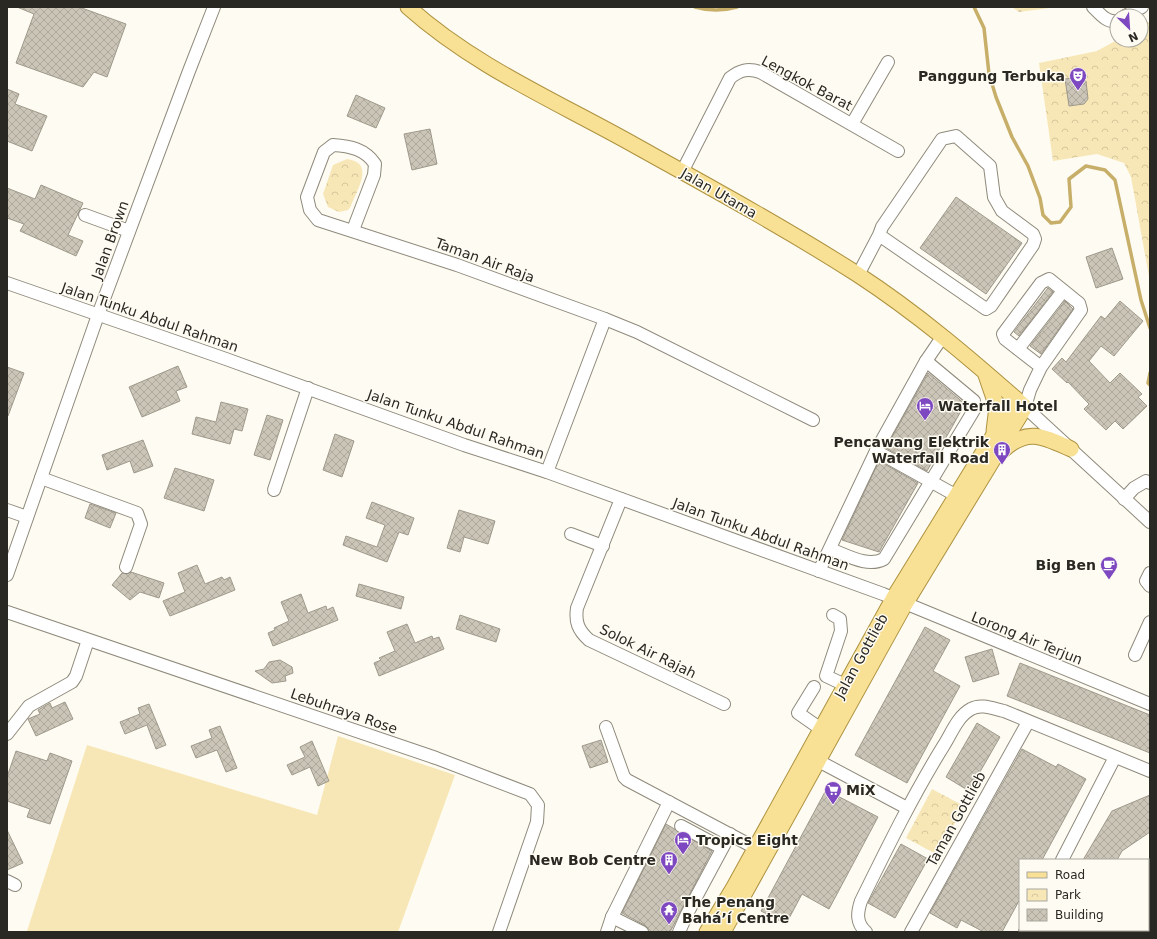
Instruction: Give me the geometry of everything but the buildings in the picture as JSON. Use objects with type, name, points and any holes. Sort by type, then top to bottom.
[{"type":"main road","name":"Jalan Utama","points":[[408,7],[422,19],[483,63],[532,92],[612,132],[858,275],[943,336],[1021,403]]},
{"type":"main road","points":[[985,372],[997,407],[993,436]]},
{"type":"main road","name":"Jalan Gottlieb","points":[[723,932],[761,851],[957,496],[993,436],[1021,403]]},
{"type":"main road","name":"Jalan Gottlieb","points":[[812,758],[820,728],[845,685],[994,458],[1021,403]]},
{"type":"main road","points":[[994,458],[1011,442],[1028,436],[1047,439],[1071,449]]},
{"type":"main road","name":"Jalan Gottlieb","points":[[707,932],[761,851]]},
{"type":"street","name":"Jalan Brown","points":[[7,575],[98,315],[214,7]]},
{"type":"street","points":[[1093,7],[1109,21]]},
{"type":"street","points":[[852,124],[888,62]]},
{"type":"street","name":"Lengkok Barat","points":[[682,172],[730,78],[740,70],[760,72],[898,150]]},
{"type":"street","points":[[858,275],[882,227],[942,138],[956,136],[990,166],[994,197],[1002,211],[1032,234],[1034,245],[991,306],[986,309],[879,235]]},
{"type":"street","name":"Taman Air Raja","points":[[353,230],[374,175],[375,164],[368,154],[348,146],[333,145],[324,152],[307,197],[310,210],[318,220],[353,230],[457,265],[605,319],[637,332],[813,420]]},
{"type":"street","points":[[85,215],[129,231]]},
{"type":"street","points":[[1049,280],[1079,303],[1081,310],[1040,367],[1018,349],[1005,339],[1003,334],[1041,283],[1049,280]]},
{"type":"street","name":"Jalan Tunku Abdul Rahman","points":[[7,283],[308,388],[464,445],[547,472],[899,601]]},
{"type":"street","points":[[1018,349],[1063,291]]},
{"type":"street","points":[[547,472],[605,319]]},
{"type":"street","points":[[819,571],[876,451],[926,360],[943,336]]},
{"type":"street","points":[[830,549],[868,563],[877,563],[884,559],[932,482],[974,410],[975,403],[926,360]]},
{"type":"street","name":"Jalan Gottlieb","points":[[1021,403],[1030,390],[1040,367]]},
{"type":"street","points":[[274,490],[308,388]]},
{"type":"street","points":[[1021,403],[1150,522]]},
{"type":"street","points":[[876,451],[957,496]]},
{"type":"street","points":[[41,478],[136,513],[141,524],[126,567]]},
{"type":"street","points":[[1124,499],[1134,488],[1146,481],[1150,483]]},
{"type":"street","name":"Solok Air Rajah","points":[[621,499],[577,608],[575,618],[582,634],[589,640],[724,704]]},
{"type":"street","points":[[7,510],[27,517]]},
{"type":"street","points":[[571,534],[603,546]]},
{"type":"street","points":[[1150,573],[1146,581],[1150,586]]},
{"type":"street","name":"Lorong Air Terjun","points":[[899,601],[1150,704]]},
{"type":"street","name":"Lebuhraya Rose","points":[[7,612],[436,758],[530,794],[538,805],[537,822],[499,932]]},
{"type":"street","points":[[833,614],[840,619],[842,631],[826,676],[845,685]]},
{"type":"street","points":[[1135,655],[1150,622]]},
{"type":"street","points":[[7,734],[29,706],[72,682],[76,676],[88,640]]},
{"type":"street","points":[[814,687],[798,713],[820,728]]},
{"type":"street","points":[[866,932],[860,927],[858,917],[861,901],[907,808],[962,715],[973,708],[986,706],[1004,711],[1150,771]]},
{"type":"street","name":"Taman Gottlieb","points":[[911,932],[1028,722]]},
{"type":"street","points":[[606,727],[624,777],[761,851]]},
{"type":"street","points":[[1063,859],[1115,757]]},
{"type":"street","points":[[812,758],[907,808]]},
{"type":"street","points":[[607,932],[612,917],[669,802]]},
{"type":"street","points":[[681,826],[722,848]]},
{"type":"street","points":[[679,932],[687,914],[730,834]]},
{"type":"street","points":[[612,917],[642,932]]},
{"type":"green space","points":[[1012,7],[1057,7],[1019,12]]},
{"type":"green space","points":[[1149,22],[1150,282],[1131,177],[1124,163],[1097,154],[1053,161],[1039,63],[1097,51],[1109,44],[1109,48],[1149,48]]},
{"type":"green space","points":[[347,159],[355,161],[360,166],[362,177],[351,206],[348,210],[339,212],[328,207],[323,194],[333,165]]},
{"type":"green space","points":[[338,736],[455,775],[398,932],[27,931],[87,745],[317,815]]},
{"type":"green space","points":[[932,789],[964,806],[938,855],[906,838]]},
{"type":"green space","points":[[1150,878],[1150,932],[1110,932],[1149,931]]},
{"type":"waterway","points":[[695,7],[716,10],[737,7]]},
{"type":"waterway","points":[[974,7],[984,28],[989,74],[996,97],[1012,137],[1028,166],[1040,198],[1043,215],[1051,223],[1060,222],[1071,207],[1069,179],[1086,166],[1105,170],[1115,180],[1141,300],[1150,328]]},
{"type":"waterway","points":[[1150,373],[1148,383],[1150,385]]},
{"type":"place","name":"Panggung Terbuka","points":[[1078,91]]},
{"type":"place","name":"Waterfall Hotel","points":[[925,421]]},
{"type":"place","name":"Pencawang Elektrik Waterfall Road","points":[[1002,465]]},
{"type":"place","name":"Big Ben","points":[[1109,580]]},
{"type":"place","name":"MiX","points":[[833,805]]},
{"type":"place","name":"Tropics Eight","points":[[683,855]]},
{"type":"place","name":"New Bob Centre","points":[[669,875]]},
{"type":"place","name":"The Penang Bahá’í Centre","points":[[669,925]]}]
